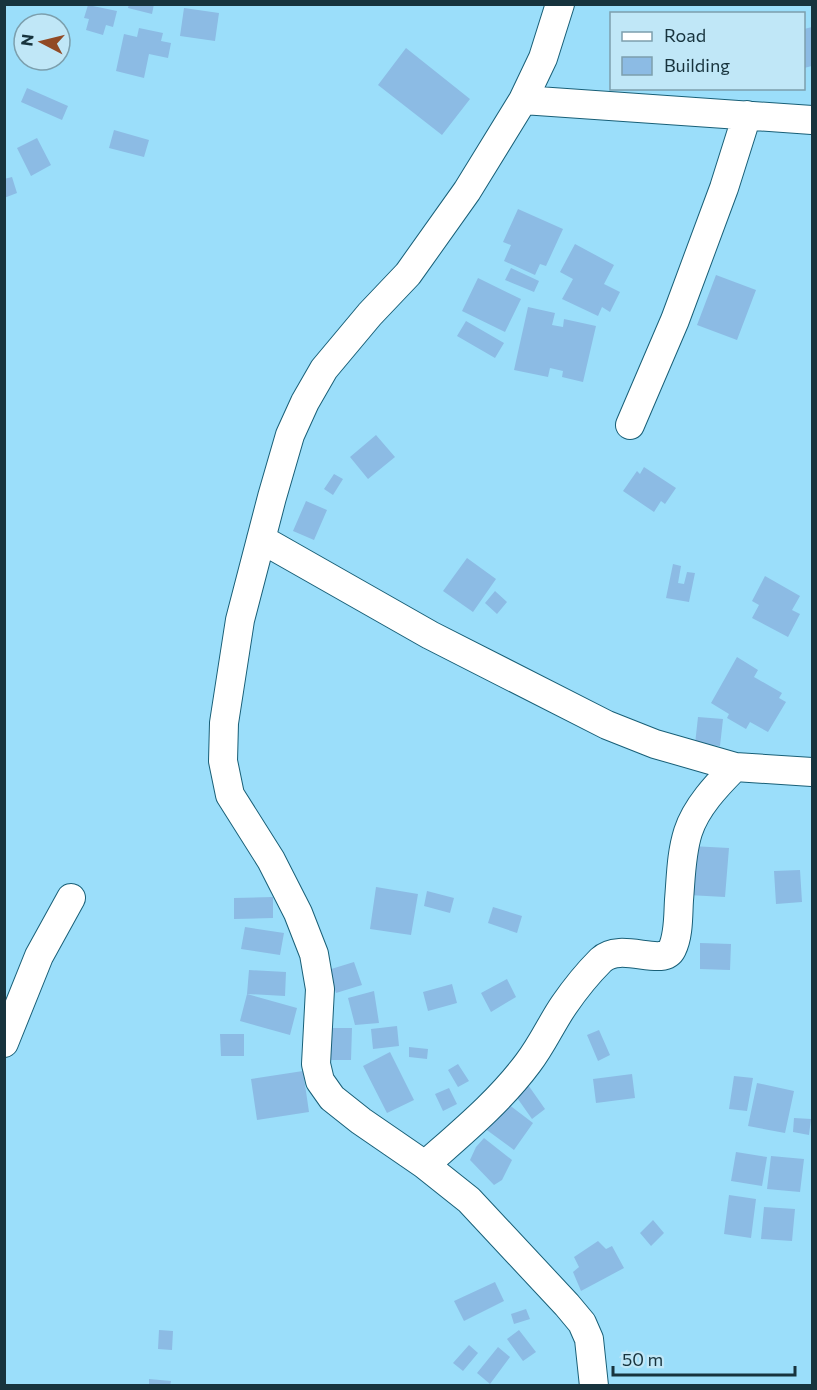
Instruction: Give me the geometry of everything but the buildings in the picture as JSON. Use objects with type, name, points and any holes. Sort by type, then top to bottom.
[{"type":"street","points":[[560,4],[543,58],[523,100],[439,232],[408,274],[370,314],[324,369],[290,435],[240,620],[224,723],[223,761],[230,795],[272,860],[298,913],[314,954],[320,989],[316,1064],[320,1082],[332,1098],[361,1121],[425,1165],[469,1200],[582,1323],[589,1339],[594,1386]]},
{"type":"street","points":[[523,100],[813,120]]},
{"type":"street","points":[[630,424],[675,320],[724,188],[747,115]]},
{"type":"street","points":[[261,539],[430,635],[608,725],[655,744],[735,766],[813,772]]},
{"type":"street","points":[[425,1165],[481,1116],[508,1088],[529,1062],[579,984],[604,957],[614,953],[628,952],[662,957],[668,955],[676,933],[682,862],[688,832],[700,808],[735,766]]},
{"type":"street","points":[[4,1042],[39,956],[71,898]]}]
